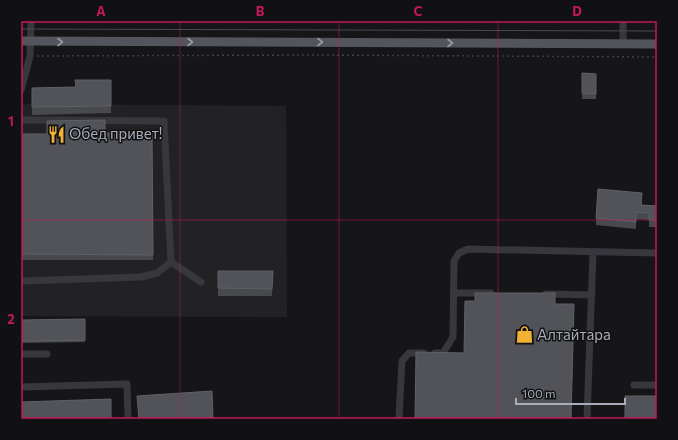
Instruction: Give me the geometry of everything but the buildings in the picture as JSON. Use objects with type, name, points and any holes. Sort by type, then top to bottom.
[{"type":"main road","points":[[21,41],[657,44]]},
{"type":"street","points":[[21,90],[30,56],[32,21]]},
{"type":"street","points":[[623,21],[623,44]]},
{"type":"street","points":[[21,120],[164,121],[171,262]]},
{"type":"street","points":[[399,419],[402,360],[409,353],[443,353],[453,338],[454,261],[459,253],[468,249],[657,253]]},
{"type":"street","points":[[586,419],[594,252]]},
{"type":"street","points":[[21,282],[141,277],[157,273],[171,262]]},
{"type":"street","points":[[171,262],[201,282]]},
{"type":"street","points":[[454,293],[500,294]]},
{"type":"street","points":[[538,294],[592,295]]},
{"type":"street","points":[[21,354],[47,354]]},
{"type":"street","points":[[21,387],[127,384],[128,419]]},
{"type":"street","points":[[634,385],[657,385]]},
{"type":"path","points":[[30,56],[323,55],[657,57]]},
{"type":"shaded area","points":[[21,104],[286,106],[287,317],[21,316]]},
{"type":"tram line","points":[[21,29],[657,31]]},
{"type":"place","name":"Обед привет!","points":[[56,134]]},
{"type":"place","name":"Алтайтара","points":[[524,335]]}]
